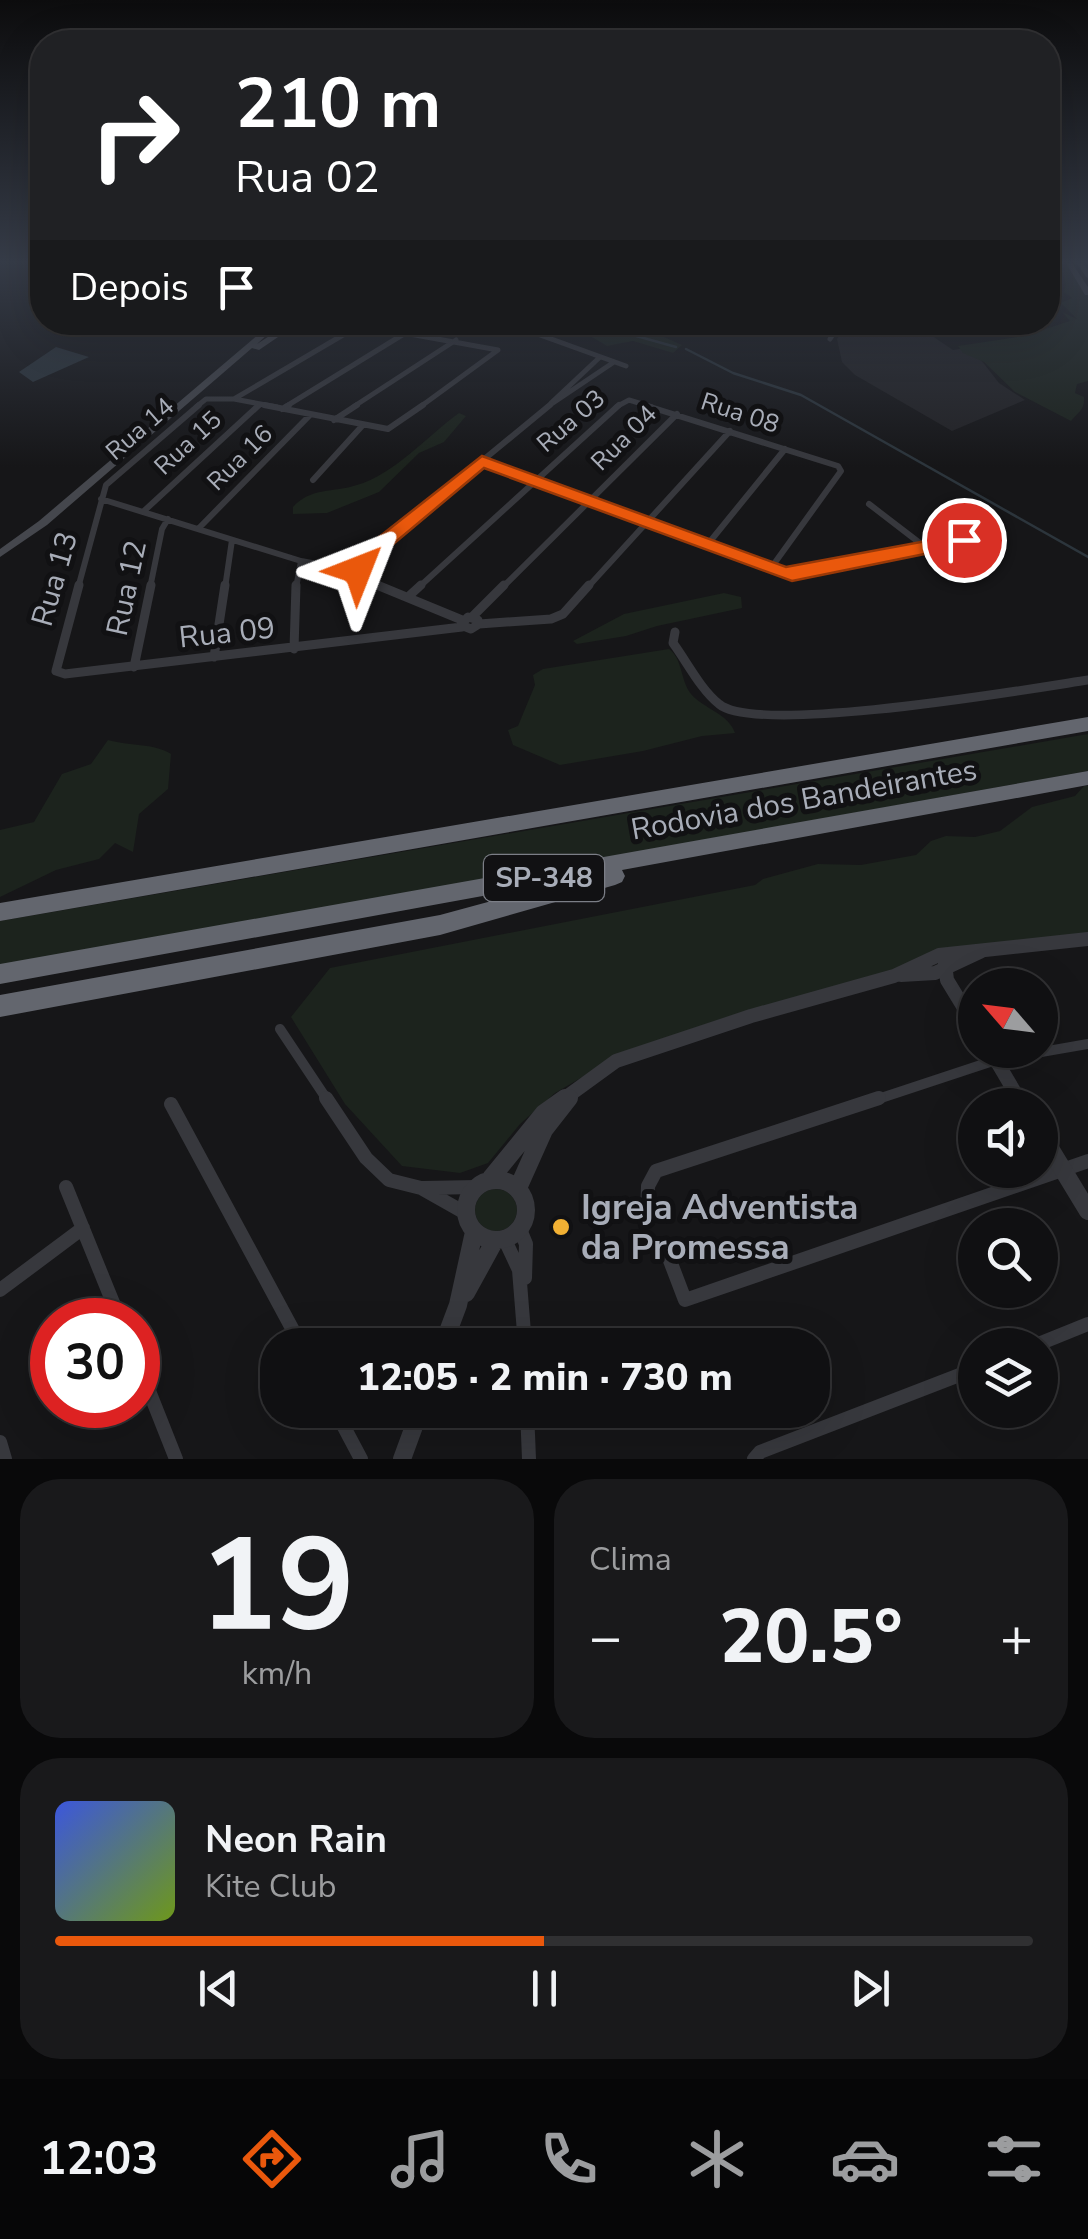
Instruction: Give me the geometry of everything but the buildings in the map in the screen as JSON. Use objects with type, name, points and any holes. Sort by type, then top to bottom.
[{"type":"highway","name":"Rodovia dos Bandeirantes","points":[[0,912],[1088,724]]},
{"type":"highway","name":"Rodovia dos Bandeirantes","points":[[0,974],[1088,778]]},
{"type":"highway","points":[[0,1006],[440,925],[732,845]]},
{"type":"main road","points":[[0,554],[43,523],[263,335]]},
{"type":"main road","points":[[240,356],[279,336]]},
{"type":"street","points":[[233,399],[343,335]]},
{"type":"street","points":[[282,409],[402,335]]},
{"type":"street","points":[[425,335],[498,350]]},
{"type":"street","points":[[540,335],[626,366]]},
{"type":"street","points":[[830,339],[833,335]]},
{"type":"street","points":[[334,420],[456,340]]},
{"type":"street","points":[[392,428],[498,350]]},
{"type":"street","points":[[550,405],[566,384],[600,357]]},
{"type":"street","points":[[357,564],[550,405],[614,362]]},
{"type":"street","points":[[580,374],[593,378]]},
{"type":"street","points":[[566,384],[580,388]]},
{"type":"street","points":[[559,392],[569,395]]},
{"type":"street","name":"Rua 16","points":[[213,397],[362,426],[392,428]]},
{"type":"street","name":"Rua 14","points":[[101,499],[106,486],[213,397]]},
{"type":"street","name":"Rua 08","points":[[629,400],[838,466],[841,472],[771,568]]},
{"type":"street","name":"Rua 03","points":[[408,596],[622,402],[629,400]]},
{"type":"street","name":"Rua 15","points":[[144,512],[260,404]]},
{"type":"street","name":"Rua 04","points":[[469,622],[677,414]]},
{"type":"street","name":"Rua 16","points":[[199,528],[310,416]]},
{"type":"street","points":[[312,480],[362,426]]},
{"type":"street","points":[[334,567],[338,575],[352,575],[469,622],[551,619],[563,614],[730,431]]},
{"type":"street","points":[[708,544],[785,448]]},
{"type":"street","points":[[482,461],[792,574],[964,540]]},
{"type":"street","points":[[101,499],[300,561],[334,567],[345,560],[357,564]]},
{"type":"street","name":"Rua 13","points":[[56,671],[101,499]]},
{"type":"street","points":[[869,504],[926,547]]},
{"type":"street","name":"Rua 12","points":[[134,667],[168,519]]},
{"type":"street","points":[[214,657],[232,540]]},
{"type":"street","points":[[294,649],[300,561]]},
{"type":"street","points":[[352,575],[358,570],[357,564]]},
{"type":"street","name":"Rua 09","points":[[56,671],[65,674],[294,649],[469,622]]},
{"type":"street","points":[[676,632],[673,643],[719,705],[745,716],[913,707],[1088,680]]},
{"type":"street","points":[[450,1328],[474,1232],[467,1214],[469,1199],[525,1132],[616,1061],[660,1044],[894,976],[939,967],[982,951],[1088,939]]},
{"type":"street","points":[[939,967],[958,998]]},
{"type":"street","points":[[280,1029],[366,1158],[390,1180],[420,1188],[467,1214]]},
{"type":"street","points":[[1058,1047],[1088,1044]]},
{"type":"street","points":[[646,1214],[648,1186],[656,1171],[958,1067]]},
{"type":"street","points":[[518,1188],[544,1130],[578,1087]]},
{"type":"street","points":[[171,1104],[292,1328]]},
{"type":"street","points":[[1058,1161],[1088,1211]]},
{"type":"street","points":[[669,1258],[685,1300],[1088,1162]]},
{"type":"street","points":[[420,1188],[501,1178],[518,1188],[524,1203],[520,1227],[526,1252],[524,1328]]},
{"type":"street","points":[[66,1188],[111,1298]]},
{"type":"street","points":[[458,1305],[500,1241],[520,1227]]},
{"type":"street","points":[[0,1290],[83,1228]]},
{"type":"street","points":[[474,1232],[500,1241],[516,1258],[523,1290]]},
{"type":"street","points":[[1058,1336],[1088,1324]]},
{"type":"street","points":[[754,1459],[760,1452],[958,1376]]},
{"type":"street","points":[[160,1419],[176,1459]]},
{"type":"street","points":[[345,1428],[361,1459]]},
{"type":"street","points":[[402,1459],[413,1428]]},
{"type":"street","points":[[528,1428],[529,1459]]},
{"type":"street","points":[[0,1442],[5,1459]]},
{"type":"shaded area","points":[[1088,331],[1088,381],[1077,384],[1075,393],[1084,401],[1071,421],[1015,392],[984,362],[963,353],[958,346]]},
{"type":"shaded area","points":[[588,335],[660,335],[682,345],[673,353],[633,341],[607,346]]},
{"type":"shaded area","points":[[840,335],[931,335],[953,350],[971,347],[999,383],[1025,400],[952,431],[855,375],[842,362],[837,339]]},
{"type":"shaded area","points":[[56,347],[89,357],[33,382],[19,372]]},
{"type":"shaded area","points":[[459,413],[466,416],[444,442],[419,453],[379,492],[327,513],[293,514],[293,507],[307,496],[371,480]]},
{"type":"shaded area","points":[[724,593],[741,597],[742,608],[626,636],[577,644],[573,641],[624,614]]},
{"type":"shaded area","points":[[669,649],[677,658],[691,694],[727,721],[735,733],[560,765],[513,745],[508,730],[518,726],[535,685],[533,675],[543,669]]},
{"type":"shaded area","points":[[1088,734],[1088,771],[0,966],[0,921]]},
{"type":"shaded area","points":[[108,740],[171,754],[168,789],[139,814],[133,852],[115,843],[99,859],[56,870],[0,897],[0,830],[34,822],[62,774],[91,764]]},
{"type":"shaded area","points":[[1088,786],[1088,936],[999,945],[891,973],[591,1072],[555,1093],[520,1124],[488,1163],[460,1173],[402,1166],[345,1104],[291,1017],[330,968],[755,885],[763,879],[818,864],[861,865],[916,855],[931,841],[946,836],[975,837],[1000,831],[1032,807],[1075,796]]},
{"type":"shaded area","points":[[496,1189],[511,1195],[517,1210],[511,1225],[496,1231],[481,1225],[475,1210],[481,1195]]},
{"type":"waterway","points":[[633,335],[676,347]]},
{"type":"waterway","points":[[686,349],[733,373],[801,395],[1088,557]]},
{"type":"place","name":"Igreja Adventista da Promessa","points":[[561,1227]]},
{"type":"route","points":[[358,570],[357,564],[482,461],[783,573],[964,540]]}]
